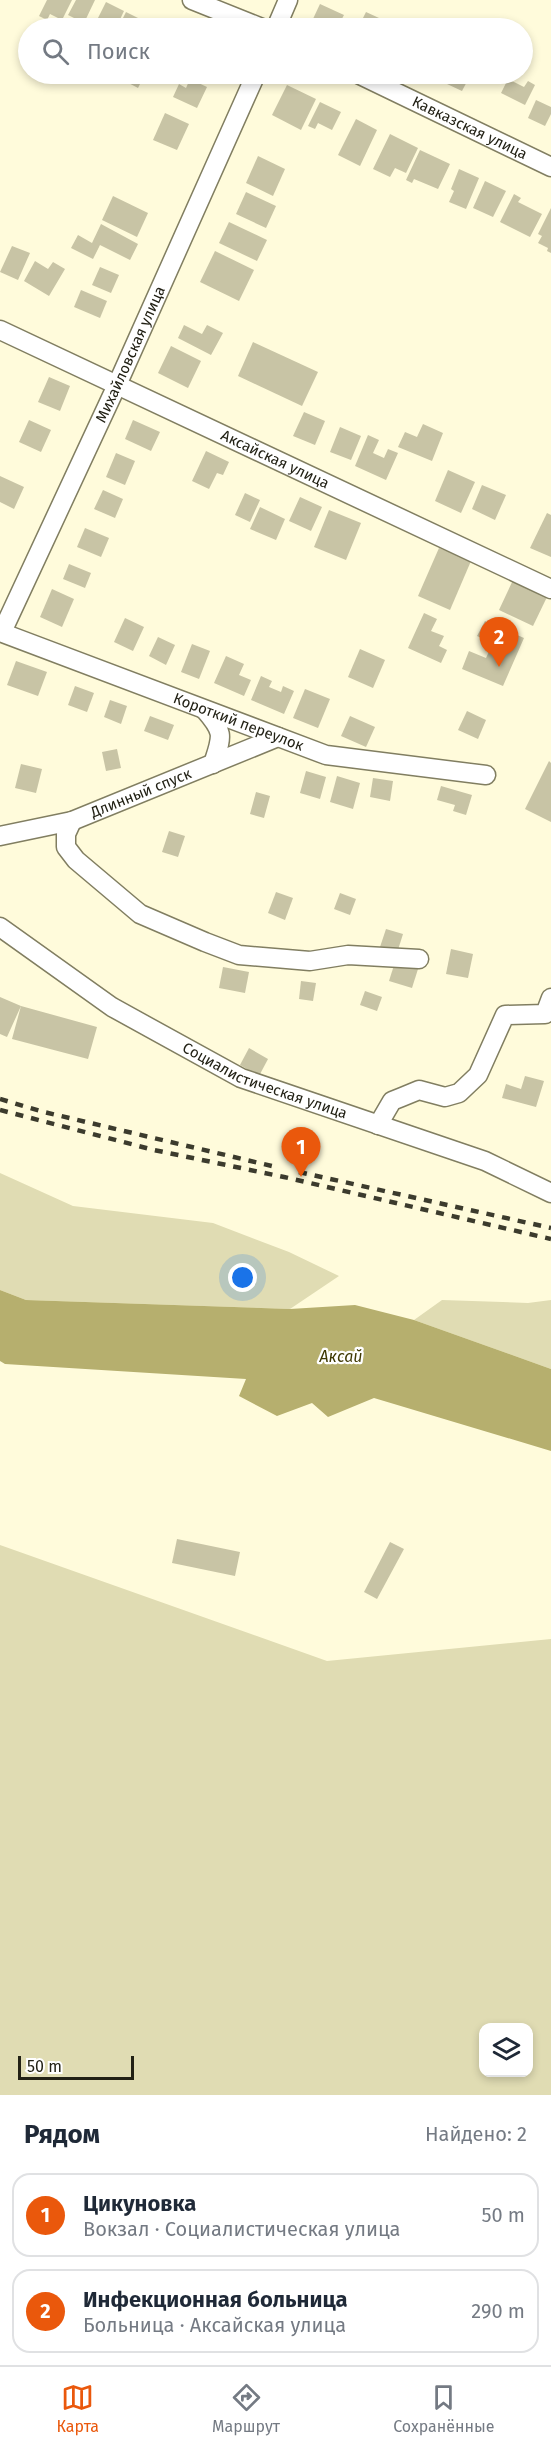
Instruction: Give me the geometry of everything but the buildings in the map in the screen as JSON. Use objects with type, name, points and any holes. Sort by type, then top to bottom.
[{"type":"street","points":[[192,0],[237,18]]},
{"type":"street","points":[[280,18],[288,0]]},
{"type":"street","name":"Михайловская улица","points":[[1,632],[117,385],[252,84]]},
{"type":"street","name":"Кавказская улица","points":[[379,84],[551,167]]},
{"type":"street","name":"Аксайская улица","points":[[0,330],[551,589]]},
{"type":"street","name":"Короткий переулок","points":[[1,632],[326,755],[486,775]]},
{"type":"street","points":[[204,709],[218,725],[222,737],[213,764]]},
{"type":"street","name":"Длинный спуск","points":[[0,836],[72,821],[279,737]]},
{"type":"street","points":[[72,821],[66,834],[66,847],[76,860],[140,914],[205,942],[239,955],[310,961],[348,955],[419,959]]},
{"type":"street","name":"Социалистическая улица","points":[[0,927],[112,1007],[241,1078],[485,1161],[551,1193]]},
{"type":"street","points":[[378,1125],[392,1101],[402,1096],[419,1090],[445,1097],[459,1093],[478,1075],[505,1015],[545,1014],[551,998]]},
{"type":"shaded area","points":[[0,1173],[73,1206],[213,1223],[289,1252],[339,1276],[290,1309],[26,1300],[0,1290]]},
{"type":"shaded area","points":[[442,1300],[528,1303],[551,1300],[551,1369],[414,1320]]},
{"type":"shaded area","points":[[0,1545],[327,1661],[551,1639],[551,2095],[0,2095]]},
{"type":"water","name":"Аксай","points":[[0,1290],[26,1300],[290,1309],[355,1305],[414,1320],[551,1369],[551,1451],[374,1398],[328,1417],[312,1403],[277,1416],[239,1396],[246,1379],[5,1364],[0,1361]]},
{"type":"railway","points":[[0,1099],[44,1112],[276,1167]]},
{"type":"railway","points":[[0,1110],[154,1150],[284,1177],[551,1239]]},
{"type":"railway","points":[[299,1172],[551,1228]]},
{"type":"place","name":"Инфекционная больница","points":[[499,667]]},
{"type":"place","name":"Цикуновка","points":[[301,1177]]}]
